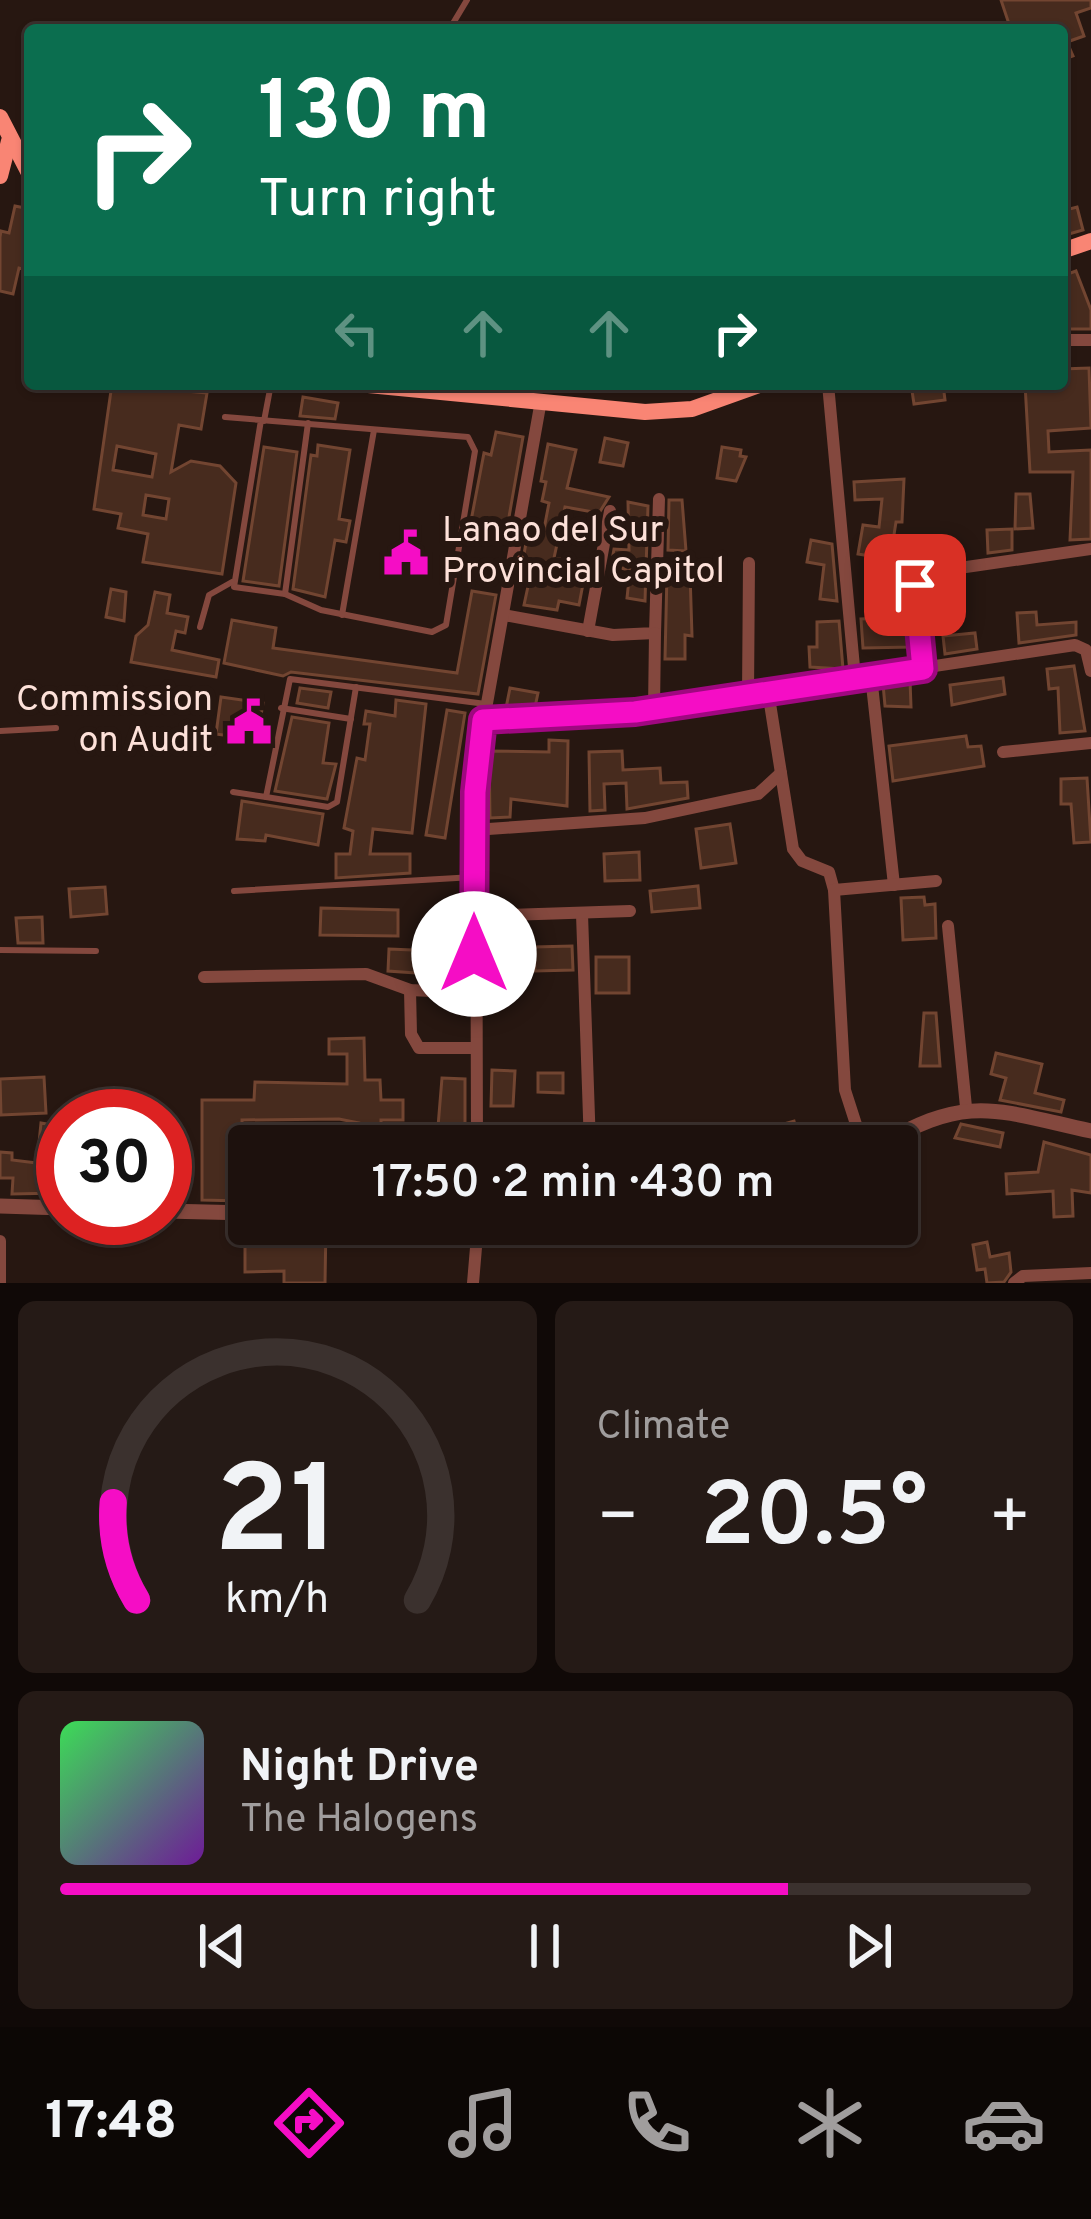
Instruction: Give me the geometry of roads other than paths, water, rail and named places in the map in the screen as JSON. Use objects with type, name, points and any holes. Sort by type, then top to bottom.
[{"type":"main road","points":[[0,117],[24,165]]},
{"type":"main road","points":[[0,176],[9,141]]},
{"type":"main road","points":[[408,390],[540,406],[692,410],[745,390]]},
{"type":"street","points":[[829,390],[855,678]]},
{"type":"street","points":[[477,1125],[474,830],[483,720],[540,406]]},
{"type":"street","points":[[654,709],[659,499]]},
{"type":"street","points":[[588,631],[610,511]]},
{"type":"street","points":[[923,669],[918,574],[1091,550]]},
{"type":"street","points":[[748,695],[749,562]]},
{"type":"street","points":[[504,615],[588,631],[655,633]]},
{"type":"street","points":[[483,720],[654,709],[1075,646],[1086,650],[1091,670]]},
{"type":"street","points":[[871,676],[894,885]]},
{"type":"street","points":[[768,692],[793,848],[802,861],[826,869],[834,890],[845,1090],[856,1125]]},
{"type":"street","points":[[1003,752],[1091,742]]},
{"type":"street","points":[[474,830],[645,818],[758,794],[781,773]]},
{"type":"street","points":[[834,890],[937,880]]},
{"type":"street","points":[[473,916],[630,911]]},
{"type":"street","points":[[582,914],[589,1125]]},
{"type":"street","points":[[948,926],[966,1107]]},
{"type":"street","points":[[204,977],[365,974],[410,990],[474,993]]},
{"type":"street","points":[[410,990],[411,1034],[419,1048],[476,1048]]},
{"type":"street","points":[[917,1125],[966,1107],[1091,1131]]},
{"type":"street","points":[[0,1206],[36,1207]]},
{"type":"street","points":[[192,1211],[228,1212]]},
{"type":"street","points":[[0,1241],[0,1283]]},
{"type":"street","points":[[473,1283],[478,1245]]},
{"type":"street","points":[[1014,1283],[1023,1276],[1091,1273]]},
{"type":"lane","points":[[200,627],[209,595],[232,581],[270,390]]},
{"type":"lane","points":[[225,417],[459,434],[473,444],[450,613],[440,629],[342,615],[284,594],[242,590],[232,581]]},
{"type":"lane","points":[[284,594],[308,423]]},
{"type":"lane","points":[[342,615],[352,528],[374,428]]},
{"type":"lane","points":[[459,535],[518,543]]},
{"type":"lane","points":[[266,796],[290,679],[486,704]]},
{"type":"lane","points":[[233,792],[333,805],[356,687]]},
{"type":"lane","points":[[281,708],[351,719]]},
{"type":"lane","points":[[0,731],[56,728]]},
{"type":"lane","points":[[234,890],[474,877]]},
{"type":"lane","points":[[0,950],[96,950]]},
{"type":"place","name":"Lanao del Sur Provincial Capitol","points":[[406,553]]},
{"type":"place","name":"Commission on Audit","points":[[249,722]]}]
